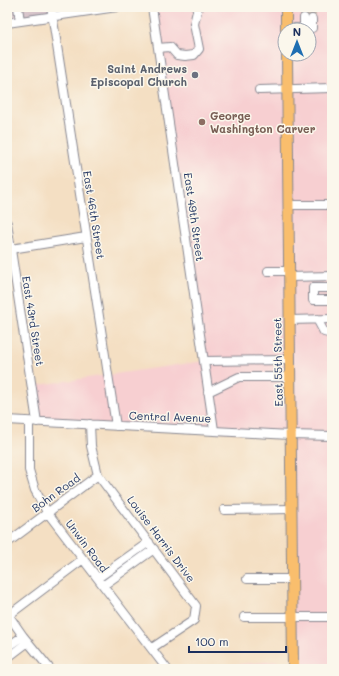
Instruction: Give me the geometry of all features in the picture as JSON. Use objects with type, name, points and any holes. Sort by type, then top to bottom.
[{"type":"main road","points":[[286,7],[286,22]]},
{"type":"main road","name":"East 55th Street","points":[[286,62],[293,669]]},
{"type":"street","points":[[18,7],[20,22]]},
{"type":"street","name":"East 46th Street","points":[[51,7],[116,426]]},
{"type":"street","points":[[7,23],[52,18],[117,7]]},
{"type":"street","name":"East 49th Street","points":[[152,7],[214,430]]},
{"type":"street","points":[[158,48],[170,47],[177,54],[185,56],[194,55],[198,49],[194,24],[198,7]]},
{"type":"street","points":[[259,90],[332,88]]},
{"type":"street","points":[[288,205],[332,205]]},
{"type":"street","name":"East 43rd Street","points":[[7,224],[33,422]]},
{"type":"street","points":[[11,249],[86,237]]},
{"type":"street","points":[[268,271],[289,274],[332,276]]},
{"type":"street","points":[[332,288],[313,288],[313,300],[332,300]]},
{"type":"street","points":[[289,320],[332,319]]},
{"type":"street","points":[[317,320],[324,332],[332,334]]},
{"type":"street","points":[[204,362],[290,360]]},
{"type":"street","points":[[208,392],[239,377],[290,377]]},
{"type":"street","name":"Central Avenue","points":[[7,420],[332,436]]},
{"type":"street","name":"Unwin Road","points":[[33,422],[29,470],[35,490],[47,512],[167,669]]},
{"type":"street","name":"Louise Harris Drive","points":[[90,424],[91,446],[98,475],[195,602],[196,613],[194,620],[152,648]]},
{"type":"street","name":"Bohn Road","points":[[7,543],[98,475]]},
{"type":"street","points":[[224,510],[291,509]]},
{"type":"street","points":[[98,578],[149,542]]},
{"type":"street","points":[[104,585],[154,549]]},
{"type":"street","points":[[50,669],[25,639],[8,614],[84,559]]},
{"type":"street","points":[[247,579],[292,579]]},
{"type":"street","points":[[244,617],[332,617]]},
{"type":"street","points":[[7,648],[25,639]]},
{"type":"street","points":[[7,658],[25,639]]},
{"type":"shaded area","points":[[7,7],[117,7],[7,23]]},
{"type":"shaded area","points":[[152,7],[332,7],[332,669],[293,669],[290,435],[37,422],[32,386],[204,361]]},
{"type":"shaded area","points":[[278,661],[278,669],[181,669]]},
{"type":"tunnel","points":[[304,7],[304,18]]},
{"type":"tunnel","points":[[312,7],[312,19]]},
{"type":"place","name":"Saint Andrews Episcopal Church","points":[[195,75]]},
{"type":"place","name":"George Washington Carver","points":[[202,122]]}]
